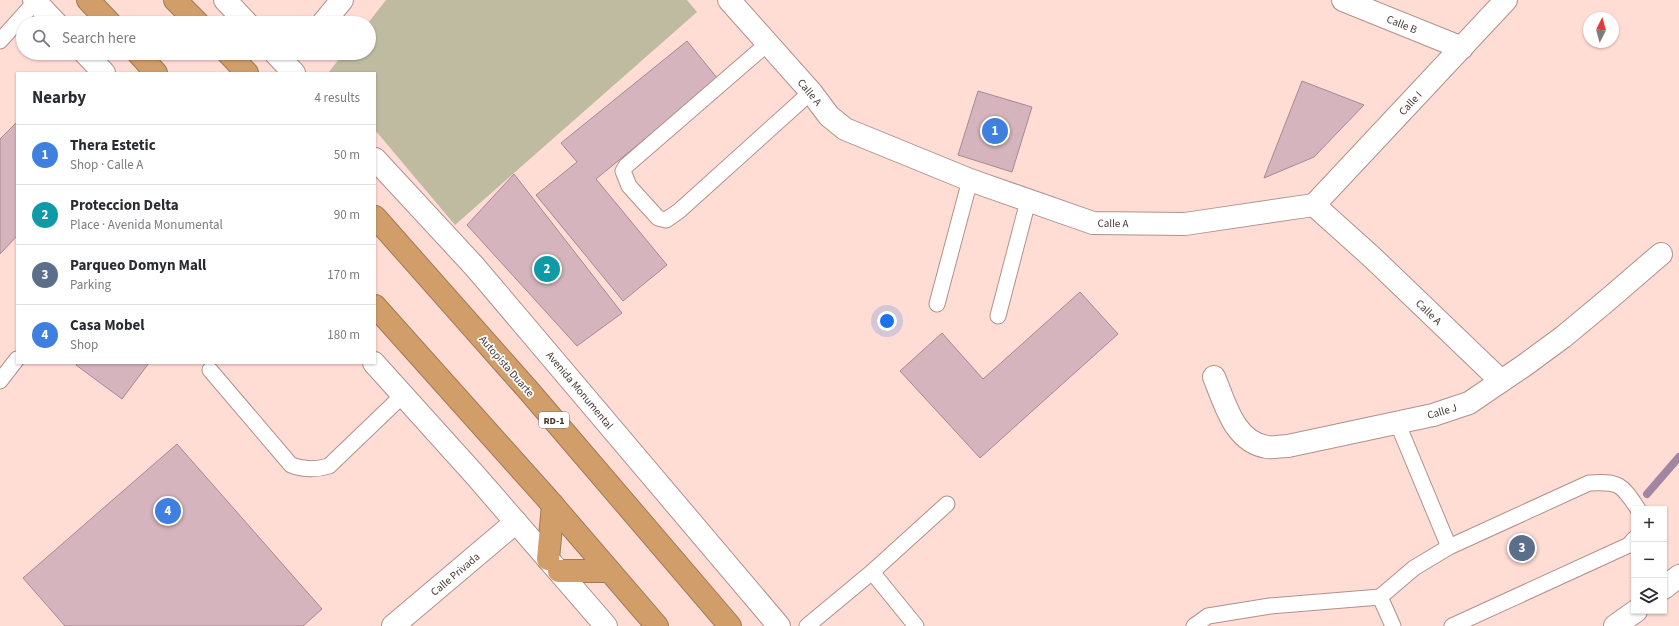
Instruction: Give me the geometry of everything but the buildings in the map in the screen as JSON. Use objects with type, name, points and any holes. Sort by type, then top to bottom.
[{"type":"highway","points":[[88,0],[103,16]]},
{"type":"highway","points":[[175,0],[191,16]]},
{"type":"highway","points":[[144,60],[155,72]]},
{"type":"highway","points":[[235,60],[246,72]]},
{"type":"highway","name":"Autopista Duarte","points":[[376,218],[529,391],[730,626]]},
{"type":"highway","points":[[376,307],[553,505],[657,626]]},
{"type":"highway","points":[[553,505],[553,565],[609,571]]},
{"type":"street","points":[[226,0],[241,16]]},
{"type":"street","points":[[329,16],[342,0]]},
{"type":"street","name":"Calle A","points":[[729,0],[811,92],[829,116],[845,129],[970,180],[1028,201],[1093,223],[1185,224],[1314,206],[1374,259],[1501,381]]},
{"type":"street","name":"Calle B","points":[[1343,0],[1462,48]]},
{"type":"street","name":"Calle I","points":[[1314,206],[1506,0]]},
{"type":"street","points":[[34,1],[49,16]]},
{"type":"street","points":[[91,60],[100,71]]},
{"type":"street","name":"Avenida Monumental","points":[[376,161],[480,273],[779,626]]},
{"type":"street","name":"Calle J","points":[[1214,377],[1233,423],[1244,436],[1255,444],[1268,447],[1288,446],[1433,415],[1469,403],[1525,365],[1563,337],[1661,254]]},
{"type":"street","points":[[375,364],[516,522],[606,626]]},
{"type":"street","name":"Calle Privada","points":[[393,626],[516,522]]},
{"type":"street","points":[[1667,586],[1679,576]]},
{"type":"street","points":[[1615,626],[1632,614]]},
{"type":"lane","points":[[19,16],[34,1]]},
{"type":"lane","points":[[3,33],[16,20]]},
{"type":"lane","points":[[767,44],[626,166],[623,171],[629,186],[658,218],[666,220],[679,210],[811,92]]},
{"type":"lane","points":[[937,304],[970,180]]},
{"type":"lane","points":[[998,316],[1028,201]]},
{"type":"lane","points":[[0,381],[16,360]]},
{"type":"lane","points":[[210,370],[291,465],[301,469],[329,466],[403,395]]},
{"type":"lane","points":[[1397,422],[1449,547]]},
{"type":"lane","points":[[1194,626],[1208,616],[1262,607],[1380,597],[1414,568],[1449,547],[1589,483],[1603,482],[1615,484],[1625,490],[1636,506]]},
{"type":"lane","points":[[807,626],[872,572],[947,504]]},
{"type":"lane","points":[[1452,626],[1629,545],[1632,542]]},
{"type":"lane","points":[[872,572],[916,626]]},
{"type":"lane","points":[[1380,597],[1394,626]]},
{"type":"shaded area","points":[[386,0],[687,0],[697,12],[455,225],[376,131],[376,72],[329,72],[338,60],[376,60],[376,16],[373,16]]},
{"type":"waterway","points":[[1647,494],[1679,457]]},
{"type":"place","name":"Thera Estetic","points":[[995,131]]},
{"type":"place","name":"Proteccion Delta","points":[[547,269]]},
{"type":"place","name":"Casa Mobel","points":[[168,511]]},
{"type":"place","name":"Parqueo Domyn Mall","points":[[1522,548]]}]
